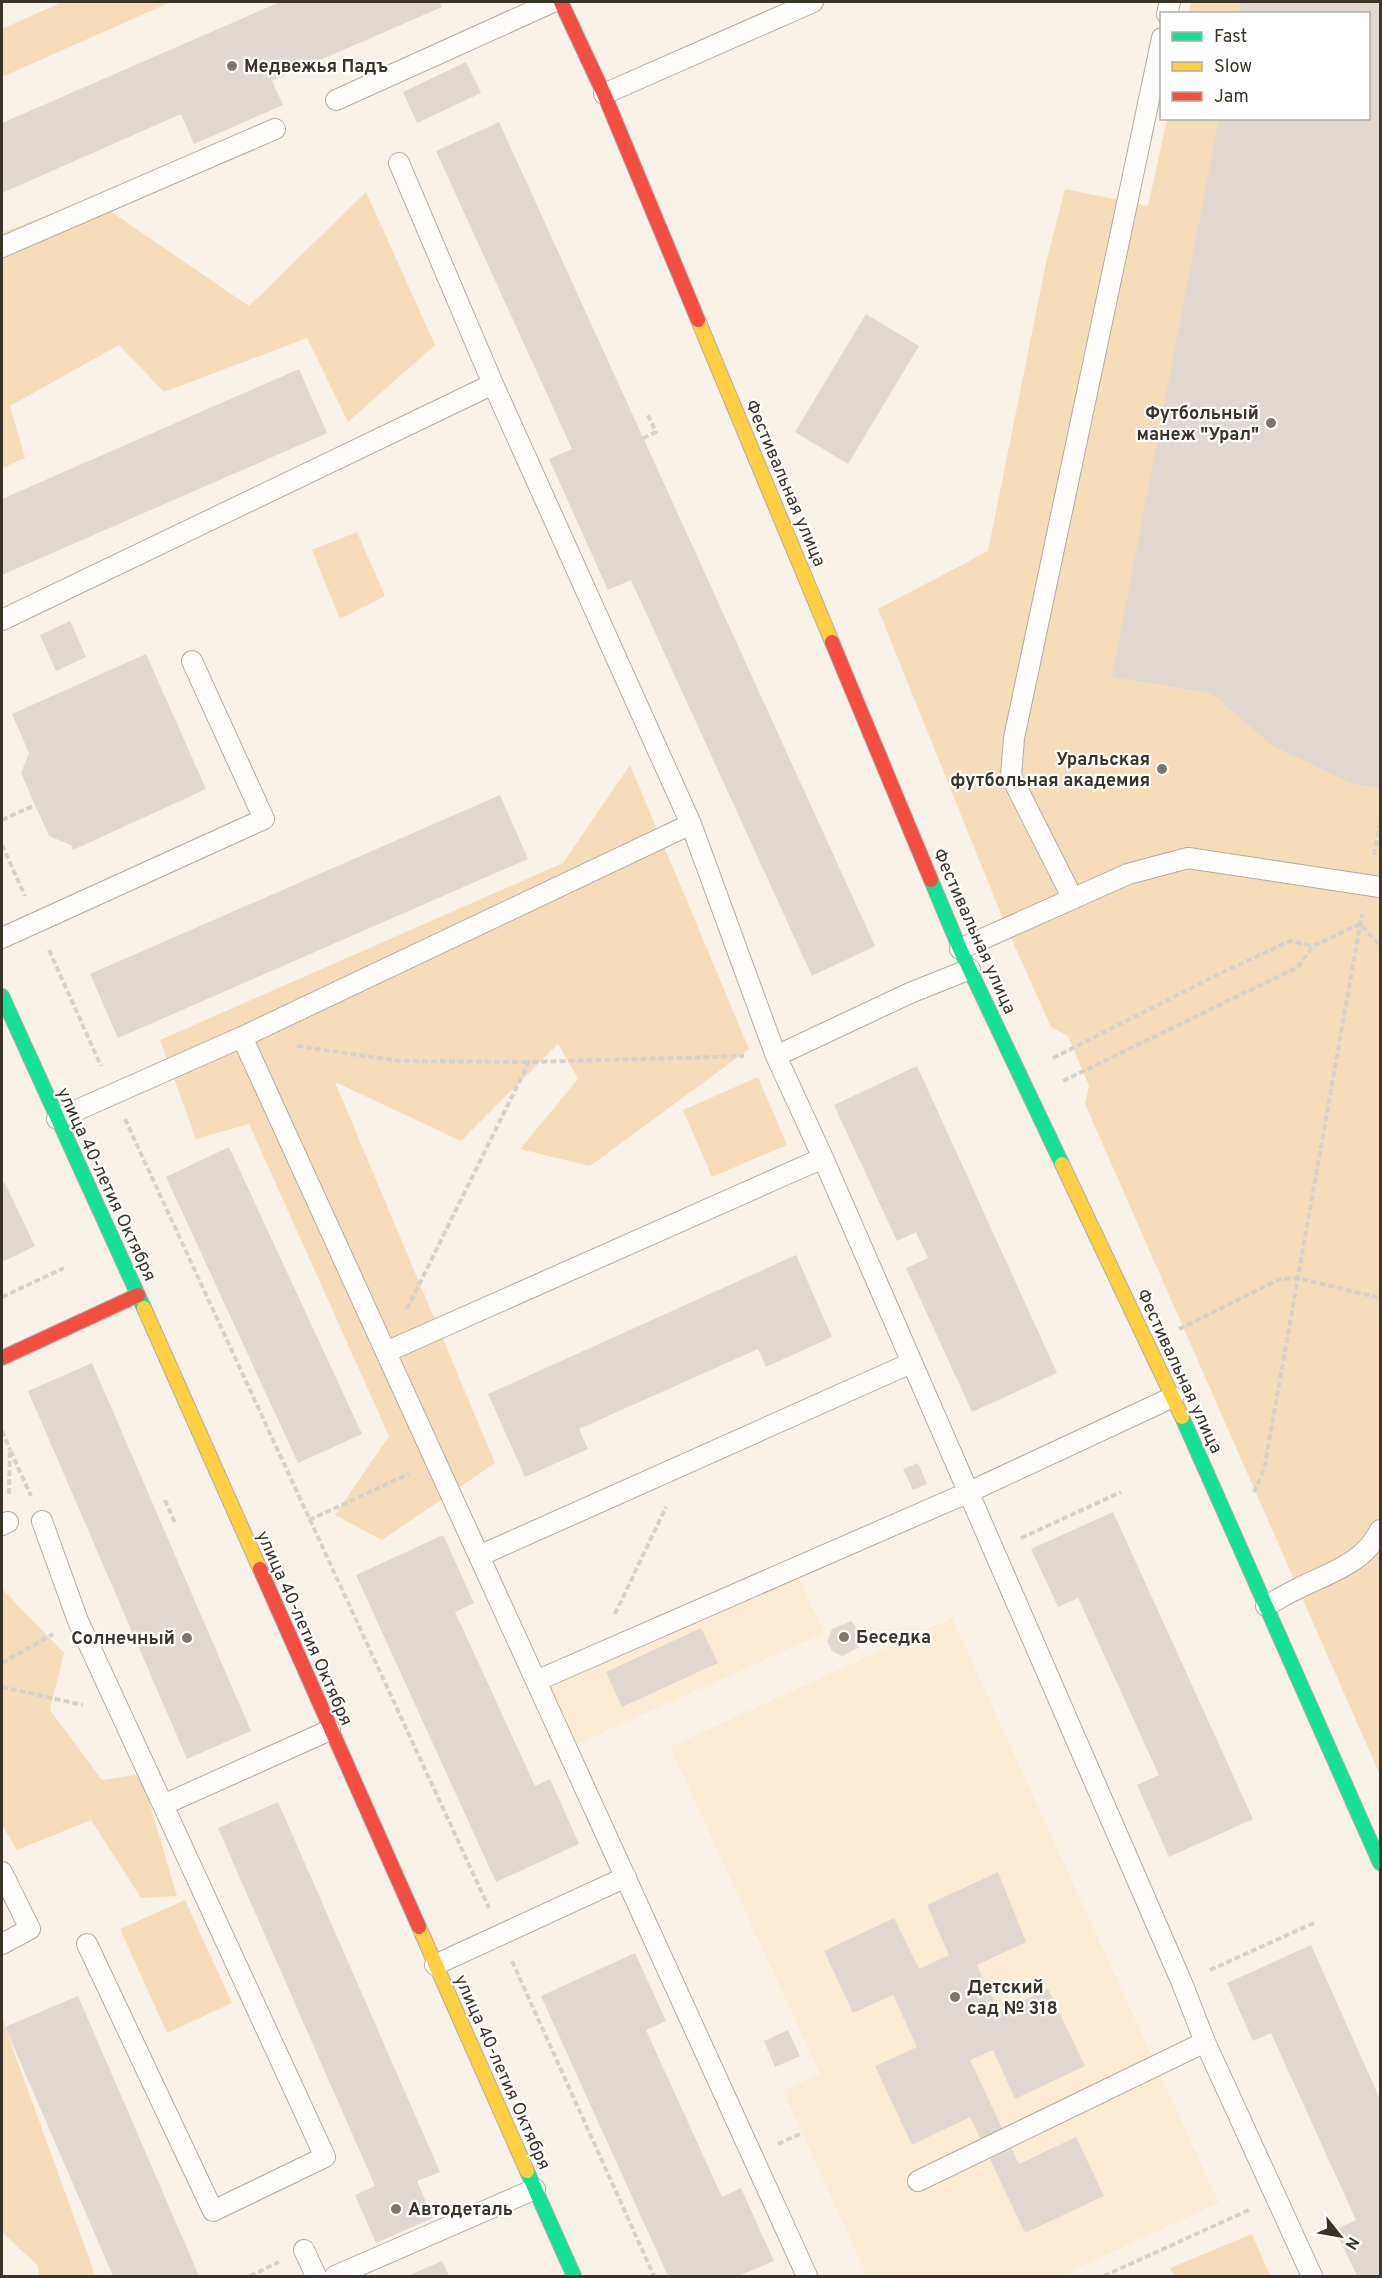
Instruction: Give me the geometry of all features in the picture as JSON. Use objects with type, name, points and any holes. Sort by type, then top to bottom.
[{"type":"street","name":"Фестивальная улица","points":[[561,2],[604,94],[960,949],[1173,1397],[1380,1863]]},
{"type":"street","name":"улица 40-летия Октября","points":[[2,996],[138,1295],[574,2277]]},
{"type":"street","points":[[2,1358],[138,1295]]},
{"type":"lane","points":[[336,100],[553,2]]},
{"type":"lane","points":[[604,94],[813,2]]},
{"type":"lane","points":[[1073,899],[1011,776],[1014,738],[1160,43]]},
{"type":"lane","points":[[2,247],[275,129]]},
{"type":"lane","points":[[399,163],[493,384],[691,824],[776,1056],[823,1158],[992,1551],[1182,1983],[1205,2042],[1312,2277]]},
{"type":"lane","points":[[2,620],[493,384]]},
{"type":"lane","points":[[2,938],[264,819],[192,661]]},
{"type":"lane","points":[[57,1119],[113,1092],[242,1037],[691,824]]},
{"type":"lane","points":[[960,949],[1128,874],[1188,858],[1380,887]]},
{"type":"lane","points":[[776,1056],[910,993],[970,969]]},
{"type":"lane","points":[[242,1037],[807,2277]]},
{"type":"lane","points":[[386,1352],[823,1158]]},
{"type":"lane","points":[[479,1556],[911,1363]]},
{"type":"lane","points":[[536,1681],[967,1493],[1173,1397]]},
{"type":"lane","points":[[42,1521],[78,1621],[325,2157],[213,2211],[87,1944]]},
{"type":"lane","points":[[1266,1606],[1348,1565],[1379,1539]]},
{"type":"lane","points":[[163,1805],[330,1730]]},
{"type":"lane","points":[[2,1872],[30,1929],[2,1944]]},
{"type":"lane","points":[[435,1965],[626,1877]]},
{"type":"lane","points":[[918,2181],[1205,2042]]},
{"type":"lane","points":[[335,2277],[535,2189]]},
{"type":"lane","points":[[304,2250],[316,2277]]},
{"type":"path","points":[[643,438],[656,432],[647,413]]},
{"type":"path","points":[[2,820],[35,805]]},
{"type":"path","points":[[2,845],[309,1520],[488,1906]]},
{"type":"path","points":[[1246,1497],[1256,1491],[1264,1470],[1363,906]]},
{"type":"path","points":[[1360,924],[1380,945]]},
{"type":"path","points":[[1063,1081],[1298,967],[1313,946],[1360,924]]},
{"type":"path","points":[[1053,1058],[1223,972],[1290,941],[1313,946]]},
{"type":"path","points":[[242,1037],[400,1061],[529,1062],[776,1056]]},
{"type":"path","points":[[386,1352],[529,1062]]},
{"type":"path","points":[[2,1297],[64,1268]]},
{"type":"path","points":[[1174,1332],[1280,1279],[1297,1278],[1380,1298]]},
{"type":"path","points":[[2,1431],[42,1521]]},
{"type":"path","points":[[5,1524],[10,1450]]},
{"type":"path","points":[[309,1520],[436,1462]]},
{"type":"path","points":[[595,1655],[687,1463]]},
{"type":"path","points":[[992,1551],[1121,1492]]},
{"type":"path","points":[[165,1500],[176,1525]]},
{"type":"path","points":[[2,1663],[78,1621]]},
{"type":"path","points":[[2,1687],[121,1713]]},
{"type":"path","points":[[1182,1983],[1316,1922]]},
{"type":"path","points":[[500,1935],[654,2277]]},
{"type":"path","points":[[1104,2277],[1276,2198]]},
{"type":"shaded area","points":[[62,2],[171,2],[2,77],[2,29]]},
{"type":"shaded area","name":"Уральская футбольная академия","points":[[1191,2],[1380,2],[1380,1775],[1085,1104],[1089,1086],[1068,1036],[1051,1027],[1007,929],[878,609],[988,551],[1046,263],[1065,189],[1148,206],[1167,120],[1370,120],[1370,12],[1189,12]]},
{"type":"shaded area","points":[[366,192],[435,345],[348,422],[307,338],[164,392],[119,345],[10,406],[25,458],[2,468],[2,233],[91,198],[249,306]]},
{"type":"shaded area","points":[[357,532],[385,596],[340,619],[312,550]]},
{"type":"shaded area","points":[[630,765],[749,1049],[590,1166],[520,1149],[578,1079],[558,1044],[461,1141],[335,1082],[495,1463],[382,1540],[335,1515],[389,1436],[249,1124],[196,1139],[160,1040],[563,863]]},
{"type":"shaded area","points":[[758,1077],[787,1145],[712,1177],[683,1110]]},
{"type":"shaded area","points":[[795,1569],[824,1633],[566,1749],[536,1681]]},
{"type":"shaded area","points":[[2,1589],[64,1653],[50,1710],[102,1780],[141,1774],[177,1896],[141,1898],[91,1820],[17,1850],[2,1825]]},
{"type":"shaded area","name":"Детский сад № 318","points":[[952,1618],[1219,2203],[1060,2276],[867,2276],[783,2091],[820,2074],[670,1747]]},
{"type":"shaded area","points":[[185,1900],[232,2003],[167,2033],[120,1929]]},
{"type":"shaded area","points":[[2,2012],[5,2027],[93,2269],[93,2276],[39,2276],[38,2266],[2,2232]]},
{"type":"shaded area","points":[[1252,2234],[1270,2276],[1174,2276],[1170,2268]]},
{"type":"building","points":[[280,2],[440,2],[442,7],[272,81],[283,105],[194,144],[181,114],[2,193],[2,123]]},
{"type":"building","name":"Футбольный манеж \"Урал\"","points":[[1241,2],[1380,2],[1380,788],[1351,783],[1273,746],[1211,693],[1112,677],[1219,120],[1370,120],[1370,12],[1239,12]]},
{"type":"building","points":[[466,62],[481,93],[417,123],[403,92]]},
{"type":"building","points":[[499,122],[875,946],[812,976],[631,580],[608,590],[549,459],[572,449],[436,151]]},
{"type":"building","points":[[866,314],[919,346],[848,464],[795,432]]},
{"type":"building","points":[[299,369],[327,433],[2,575],[2,499]]},
{"type":"building","points":[[70,621],[86,657],[56,671],[40,635]]},
{"type":"building","points":[[146,654],[206,789],[73,850],[71,845],[49,836],[35,805],[21,773],[29,753],[12,714]]},
{"type":"building","points":[[500,795],[528,859],[118,1038],[90,974]]},
{"type":"building","points":[[917,1066],[1057,1373],[972,1412],[906,1268],[928,1258],[916,1232],[897,1241],[834,1105]]},
{"type":"building","points":[[229,1147],[362,1434],[298,1463],[166,1177]]},
{"type":"building","points":[[5,1183],[35,1246],[2,1262],[2,1184]]},
{"type":"building","points":[[796,1255],[832,1337],[766,1367],[758,1349],[579,1429],[588,1449],[525,1477],[488,1394]]},
{"type":"building","points":[[92,1363],[251,1731],[187,1759],[28,1391]]},
{"type":"building","points":[[918,1463],[927,1484],[913,1490],[903,1469]]},
{"type":"building","points":[[1113,1512],[1253,1819],[1169,1857],[1137,1785],[1159,1775],[1078,1598],[1058,1607],[1031,1549]]},
{"type":"building","points":[[443,1535],[474,1603],[455,1612],[535,1786],[550,1779],[579,1844],[496,1882],[356,1575]]},
{"type":"building","name":"Беседка","points":[[851,1621],[861,1633],[858,1648],[842,1656],[832,1651],[827,1641],[832,1629]]},
{"type":"building","points":[[701,1628],[718,1663],[622,1707],[606,1672]]},
{"type":"building","points":[[278,1802],[440,2172],[417,2181],[433,2218],[376,2243],[355,2195],[375,2186],[218,1828]]},
{"type":"building","points":[[998,1872],[1026,1942],[977,1965],[999,2012],[1048,1989],[1085,2066],[1015,2099],[993,2050],[970,2060],[1019,2164],[1076,2137],[1104,2196],[1025,2233],[970,2117],[912,2145],[875,2066],[917,2047],[893,1995],[853,2013],[824,1951],[894,1918],[919,1969],[949,1955],[927,1905]]},
{"type":"building","points":[[1311,1945],[1380,2099],[1380,2276],[1357,2276],[1335,2230],[1356,2220],[1271,2033],[1253,2041],[1227,1983]]},
{"type":"building","points":[[635,1953],[666,2021],[646,2030],[722,2197],[741,2188],[774,2261],[738,2276],[668,2276],[541,1996]]},
{"type":"building","points":[[78,1996],[199,2276],[113,2276],[5,2027]]},
{"type":"building","points":[[788,2030],[800,2056],[775,2067],[764,2041]]},
{"type":"building","points":[[442,2261],[449,2276],[407,2276]]},
{"type":"traffic: fast","points":[[931,880],[960,949],[1062,1164]]},
{"type":"traffic: fast","points":[[2,996],[144,1308]]},
{"type":"traffic: fast","points":[[1182,1417],[1380,1863]]},
{"type":"traffic: fast","points":[[527,2171],[574,2276]]},
{"type":"traffic: slow","points":[[698,320],[832,642]]},
{"type":"traffic: slow","points":[[1062,1164],[1182,1417]]},
{"type":"traffic: slow","points":[[144,1308],[260,1569]]},
{"type":"traffic: slow","points":[[419,1927],[527,2171]]},
{"type":"traffic: jam","points":[[561,2],[604,94],[698,320]]},
{"type":"traffic: jam","points":[[832,642],[931,880]]},
{"type":"traffic: jam","points":[[2,1358],[138,1295]]},
{"type":"traffic: jam","points":[[260,1569],[419,1927]]},
{"type":"place","name":"Медвежья Падъ","points":[[232,66]]},
{"type":"place","name":"Футбольный манеж \"Урал\"","points":[[1271,423]]},
{"type":"place","name":"Уральская футбольная академия","points":[[1162,769]]},
{"type":"place","name":"Беседка","points":[[844,1637]]},
{"type":"place","name":"Солнечный","points":[[187,1638]]},
{"type":"place","name":"Детский сад № 318","points":[[955,1997]]},
{"type":"place","name":"Автодеталь","points":[[396,2209]]}]
